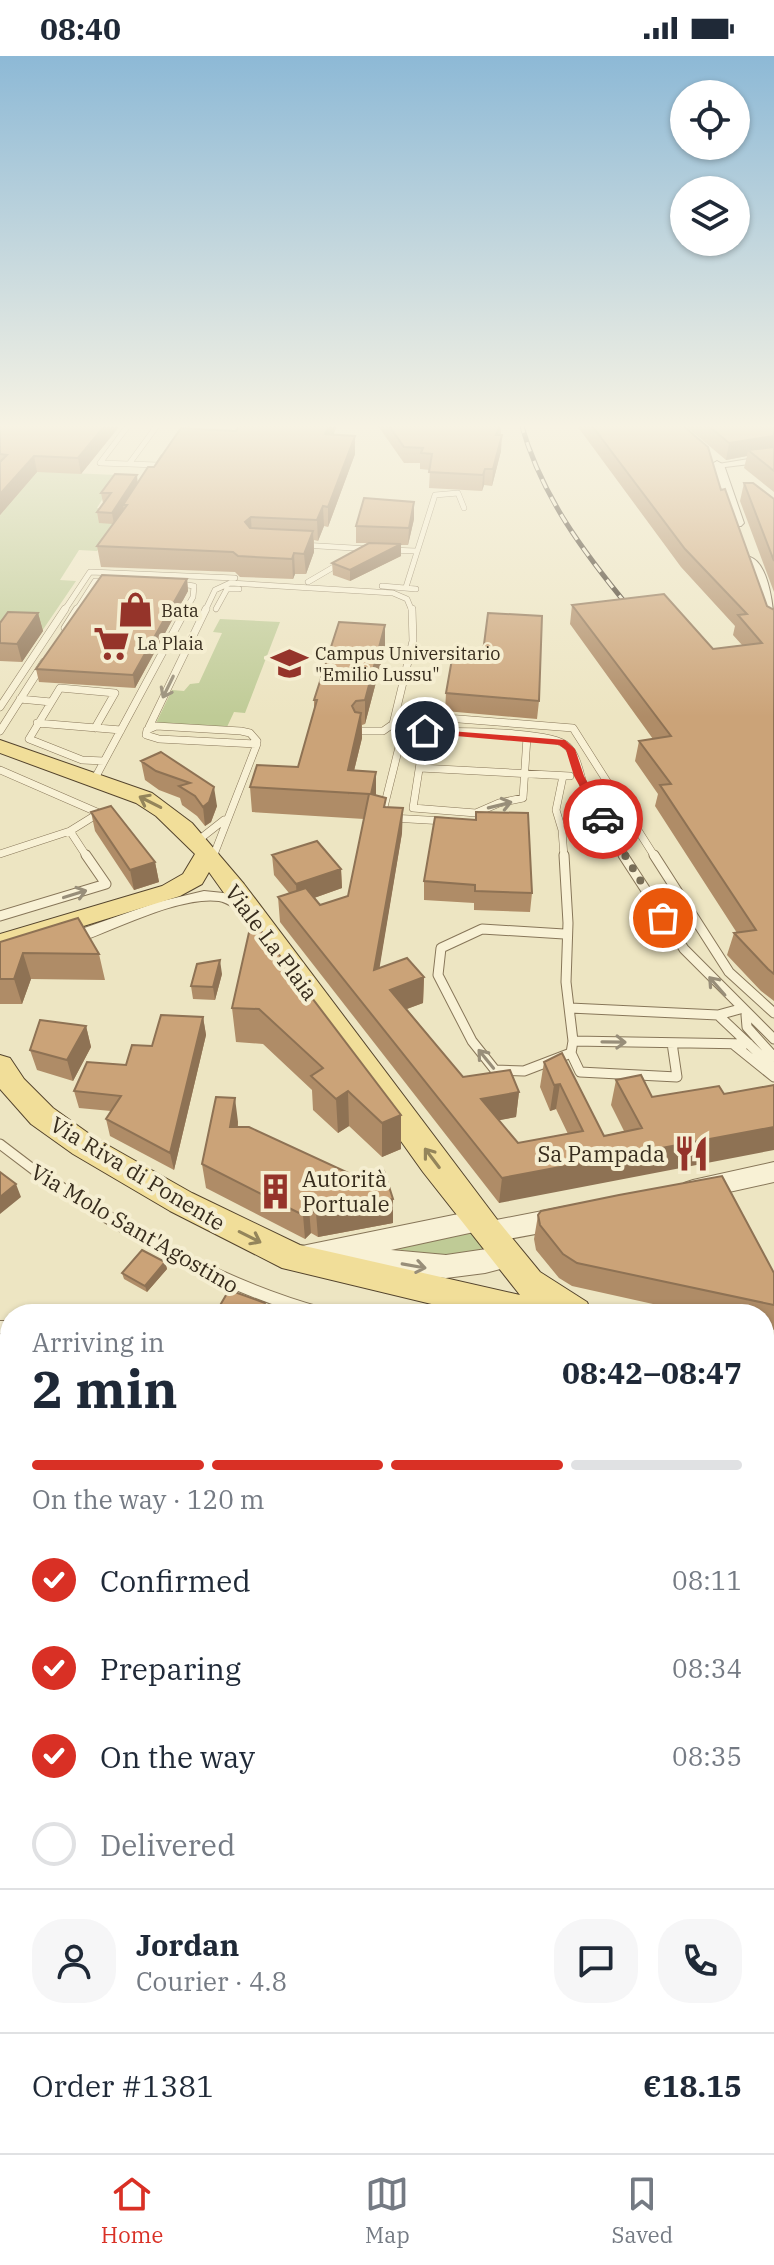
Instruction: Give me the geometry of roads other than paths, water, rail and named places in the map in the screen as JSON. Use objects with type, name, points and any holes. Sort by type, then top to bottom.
[{"type":"main road","points":[[737,521],[774,625]]},
{"type":"main road","name":"Viale La Plaia","points":[[0,746],[99,771],[164,809],[205,853],[248,909],[482,1234]]},
{"type":"main road","points":[[7,950],[57,912],[171,891],[193,879],[205,853]]},
{"type":"main road","name":"Via Riva di Ponente","points":[[0,1065],[14,1087],[42,1116],[84,1146],[181,1202],[294,1258]]},
{"type":"main road","points":[[482,1234],[528,1282],[563,1304]]},
{"type":"main road","points":[[294,1258],[494,1304]]},
{"type":"street","points":[[7,950],[178,903],[217,896],[248,909]]},
{"type":"street","points":[[671,1195],[772,1177]]},
{"type":"street","points":[[294,1258],[482,1234],[598,1211]]},
{"type":"street","points":[[338,1250],[433,1268],[480,1265],[482,1234]]},
{"type":"lane","points":[[406,587],[426,521]]},
{"type":"lane","points":[[295,545],[416,551]]},
{"type":"lane","points":[[331,567],[338,547]]},
{"type":"lane","points":[[308,582],[367,549]]},
{"type":"lane","points":[[0,707],[99,559]]},
{"type":"lane","points":[[90,572],[416,589]]},
{"type":"lane","points":[[63,632],[95,581],[171,582],[194,586],[193,597],[99,771],[82,760],[29,739],[60,688],[115,693],[95,728]]},
{"type":"lane","points":[[257,743],[159,739],[146,735],[217,587],[230,583],[337,594]]},
{"type":"lane","points":[[216,609],[231,588],[383,592],[401,595],[408,600],[414,619],[413,639],[393,724],[383,731],[359,731]]},
{"type":"lane","points":[[0,731],[47,658]]},
{"type":"lane","points":[[20,699],[51,702]]},
{"type":"lane","points":[[481,822],[391,818],[383,811],[406,719],[446,718],[573,728],[729,972],[774,1013]]},
{"type":"lane","points":[[37,723],[121,730]]},
{"type":"lane","points":[[149,727],[241,731],[250,733],[257,743]]},
{"type":"lane","points":[[527,737],[523,798],[499,803],[476,813],[413,808],[425,731],[527,737],[561,742],[571,749],[579,776],[597,811],[663,918],[673,927],[683,948],[743,1012],[774,1039]]},
{"type":"lane","points":[[169,733],[240,737],[257,743]]},
{"type":"lane","points":[[205,853],[228,816],[257,743]]},
{"type":"lane","points":[[420,768],[579,776]]},
{"type":"lane","points":[[0,770],[99,813],[70,831],[0,854]]},
{"type":"lane","points":[[563,776],[556,810],[562,830],[567,901],[568,923],[564,934],[573,1041],[571,1053],[580,1072],[677,1077],[672,1043]]},
{"type":"lane","points":[[205,853],[214,830],[228,816]]},
{"type":"lane","points":[[0,916],[57,912],[106,884],[70,831]]},
{"type":"lane","points":[[564,934],[482,929],[441,948],[438,975],[472,1041],[495,1070],[524,1071],[571,1053]]},
{"type":"lane","points":[[570,1008],[718,1015],[743,1012]]},
{"type":"lane","points":[[743,1012],[747,1027],[774,1057]]},
{"type":"lane","points":[[718,1015],[774,1068]]},
{"type":"lane","points":[[573,1041],[749,1044]]},
{"type":"lane","points":[[733,1044],[774,1077]]},
{"type":"lane","name":"Via Molo Sant'Agostino","points":[[0,1144],[38,1175],[199,1269],[239,1288],[291,1304]]},
{"type":"railway","points":[[565,521],[632,611]]},
{"type":"railway","points":[[631,609],[637,617]]},
{"type":"place","name":"Bata","points":[[135,610]]},
{"type":"place","name":"La Plaia","points":[[111,643]]},
{"type":"place","name":"Campus Universitario \"Emilio Lussu\"","points":[[289,663]]},
{"type":"place","name":"Sa Pampada","points":[[691,1153]]},
{"type":"place","name":"Autorità Portuale","points":[[276,1191]]}]
